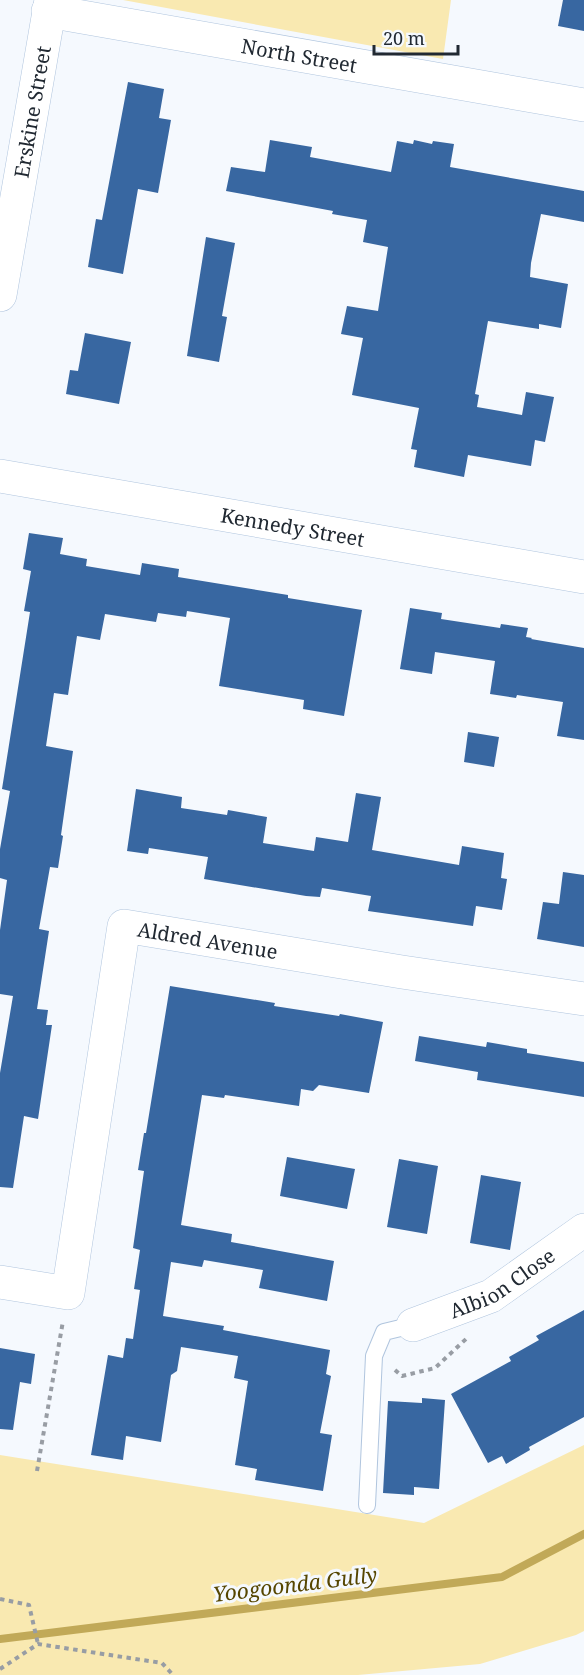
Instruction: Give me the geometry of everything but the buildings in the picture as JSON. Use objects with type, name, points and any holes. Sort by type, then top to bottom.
[{"type":"street","name":"North Street","points":[[50,5],[584,105]]},
{"type":"street","name":"Erskine Street","points":[[0,295],[50,5]]},
{"type":"street","name":"Kennedy Street","points":[[0,476],[584,577]]},
{"type":"street","name":"Aldred Avenue","points":[[0,1282],[68,1293],[124,926],[402,972],[584,999]]},
{"type":"street","name":"Albion Close","points":[[412,1324],[491,1296],[584,1230]]},
{"type":"lane","points":[[367,1504],[374,1356],[384,1332],[412,1324]]},
{"type":"path","points":[[37,1471],[63,1327]]},
{"type":"path","points":[[0,1599],[29,1605],[38,1644]]},
{"type":"path","points":[[0,1669],[38,1644],[162,1664],[173,1675]]},
{"type":"shaded area","points":[[123,0],[451,0],[443,59]]},
{"type":"shaded area","points":[[584,1445],[584,1631],[576,1635],[480,1664],[358,1675],[0,1675],[0,1455],[424,1523]]},
{"type":"waterway","name":"Yoogoonda Gully","points":[[0,1639],[502,1577],[584,1534]]}]
